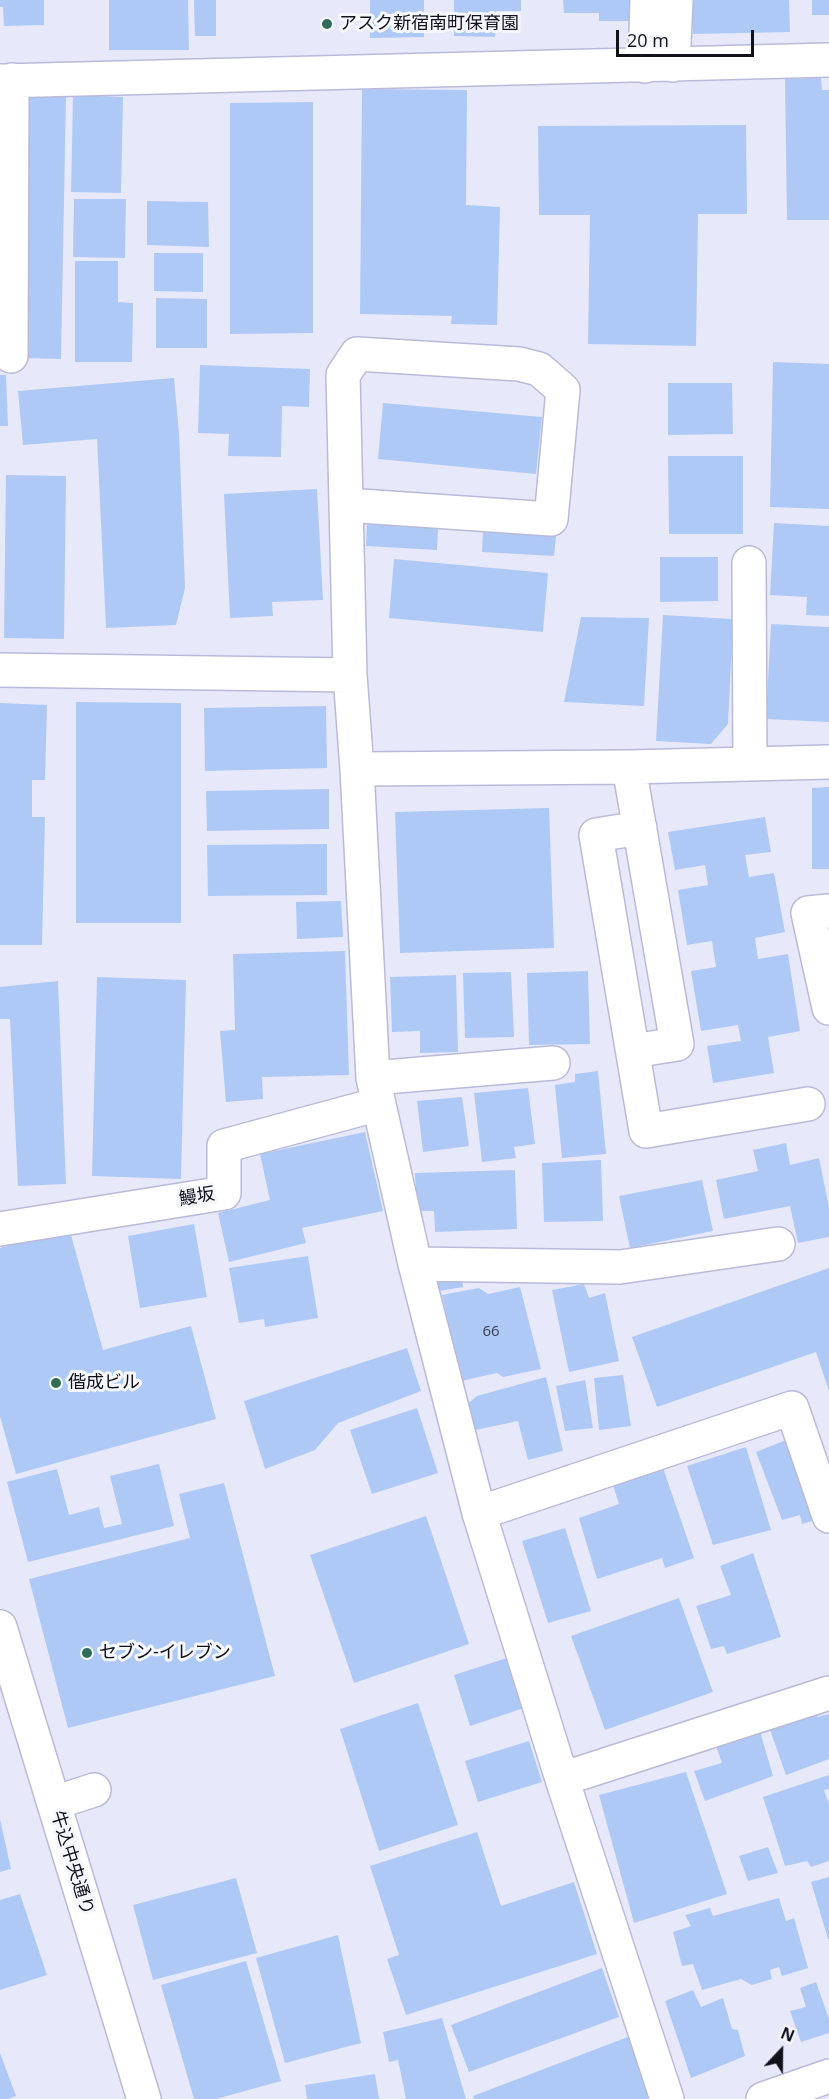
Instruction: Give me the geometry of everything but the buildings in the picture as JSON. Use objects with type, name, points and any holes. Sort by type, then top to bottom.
[{"type":"street","points":[[647,0],[659,65]]},
{"type":"street","points":[[659,65],[676,0]]},
{"type":"street","points":[[11,357],[6,80],[829,60]]},
{"type":"street","points":[[346,505],[551,519],[563,390],[539,369],[519,364],[357,354],[343,375],[346,505],[351,675],[376,1091],[416,1264],[479,1513],[562,1779],[667,2099]]},
{"type":"street","points":[[749,563],[750,764]]},
{"type":"street","points":[[0,670],[351,675]]},
{"type":"street","points":[[357,769],[829,762]]},
{"type":"street","points":[[629,766],[677,1044],[633,1051]]},
{"type":"street","points":[[640,828],[596,835],[646,1131],[808,1104]]},
{"type":"street","points":[[829,911],[808,913],[829,1008]]},
{"type":"street","points":[[376,1091],[554,1063]]},
{"type":"street","name":"鰻坂","points":[[0,1229],[224,1193],[224,1146],[376,1091]]},
{"type":"street","points":[[416,1264],[620,1267],[778,1244]]},
{"type":"street","points":[[479,1513],[792,1408],[829,1515]]},
{"type":"street","name":"牛込中央通り","points":[[0,1627],[144,2099]]},
{"type":"street","points":[[562,1779],[829,1693]]},
{"type":"street","points":[[54,1803],[94,1790]]},
{"type":"street","points":[[763,2099],[829,2076]]},
{"type":"place","name":"アスク新宿南町保育園","points":[[327,24]]},
{"type":"place","name":"偕成ビル","points":[[56,1383]]},
{"type":"place","name":"セブン-イレブン","points":[[87,1653]]}]
